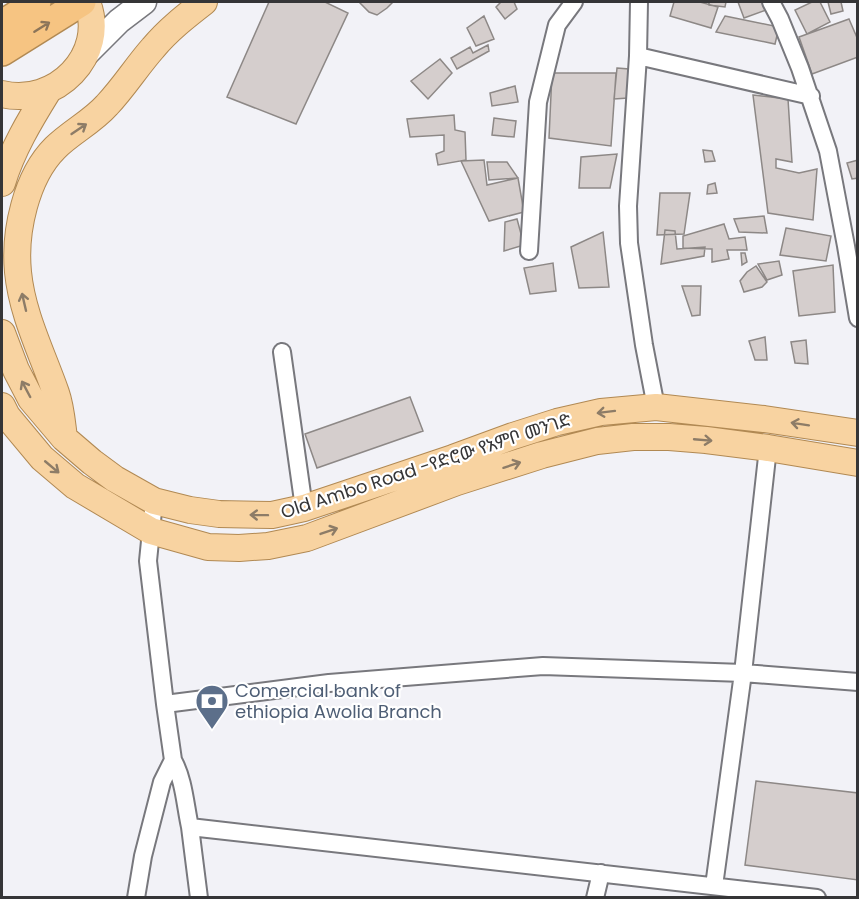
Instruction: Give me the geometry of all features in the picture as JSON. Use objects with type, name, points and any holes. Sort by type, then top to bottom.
[{"type":"highway","points":[[2,24],[37,2]]},
{"type":"highway","points":[[2,52],[82,2]]},
{"type":"main road","points":[[84,56],[91,23],[87,2]]},
{"type":"main road","points":[[2,94],[30,96],[48,91],[63,82],[84,56],[119,21],[144,2]]},
{"type":"main road","points":[[64,438],[57,396],[24,306],[17,271],[25,202],[32,182],[53,149],[89,122],[107,105],[155,45],[204,2]]},
{"type":"main road","points":[[2,183],[31,118],[48,91]]},
{"type":"main road","name":"Old Ambo Road -የድሮው የአምቦ መንገድ","points":[[2,333],[16,370],[31,399],[64,438],[92,462],[115,479],[154,501],[219,514],[273,515],[304,508],[513,436],[557,422],[601,412],[656,407],[764,418],[858,433]]},
{"type":"main road","name":"Old Ambo Road -የድሮው የአምቦ መንገድ","points":[[2,406],[7,416],[42,458],[75,486],[151,531],[208,547],[268,546],[307,538],[457,482],[542,455],[597,441],[633,437],[705,440],[858,463]]},
{"type":"street","points":[[529,251],[537,102],[557,25],[574,2]]},
{"type":"street","points":[[639,2],[638,56],[628,206],[629,243],[656,407]]},
{"type":"street","points":[[771,2],[810,96],[828,151],[858,318]]},
{"type":"street","points":[[638,56],[810,96]]},
{"type":"street","points":[[282,352],[304,508]]},
{"type":"street","points":[[714,886],[743,672],[768,448]]},
{"type":"street","points":[[154,501],[148,561],[173,760],[184,790],[199,897]]},
{"type":"street","points":[[165,704],[329,683],[543,666],[743,672],[858,682]]},
{"type":"street","points":[[136,897],[143,856],[162,782],[173,760]]},
{"type":"street","points":[[190,827],[817,897]]},
{"type":"street","points":[[595,897],[602,873]]},
{"type":"building","points":[[269,2],[325,2],[348,13],[296,124],[227,97]]},
{"type":"building","points":[[359,2],[393,2],[377,15],[369,12]]},
{"type":"building","points":[[501,2],[514,2],[517,9],[505,19],[496,7]]},
{"type":"building","points":[[674,2],[700,2],[718,7],[711,28],[670,16]]},
{"type":"building","points":[[709,2],[726,2],[725,7],[709,5]]},
{"type":"building","points":[[738,2],[763,2],[766,10],[744,18]]},
{"type":"building","points":[[812,2],[820,2],[830,22],[807,34],[795,10]]},
{"type":"building","points":[[828,2],[841,2],[843,11],[831,14]]},
{"type":"building","points":[[484,16],[494,39],[476,46],[467,28]]},
{"type":"building","points":[[725,16],[779,27],[775,44],[716,32]]},
{"type":"building","points":[[849,19],[858,40],[858,57],[812,74],[799,37]]},
{"type":"building","points":[[488,45],[489,51],[457,69],[451,58],[470,47],[473,53]]},
{"type":"building","points":[[440,59],[452,73],[428,99],[411,81]]},
{"type":"building","points":[[617,68],[629,69],[628,98],[614,99]]},
{"type":"building","points":[[552,73],[616,73],[611,146],[549,138]]},
{"type":"building","points":[[515,86],[518,102],[492,106],[490,93]]},
{"type":"building","points":[[753,95],[788,99],[792,162],[776,159],[776,168],[799,173],[817,169],[813,220],[768,213]]},
{"type":"building","points":[[454,115],[455,130],[465,132],[466,160],[438,165],[436,154],[444,151],[444,135],[410,137],[407,119]]},
{"type":"building","points":[[494,118],[516,121],[514,137],[492,135]]},
{"type":"building","points":[[703,150],[712,151],[715,161],[705,162]]},
{"type":"building","points":[[617,154],[610,188],[579,188],[581,157]]},
{"type":"building","points":[[484,160],[487,185],[518,178],[524,212],[489,221],[461,161]]},
{"type":"building","points":[[858,160],[858,178],[852,179],[847,163]]},
{"type":"building","points":[[487,162],[507,162],[518,178],[489,180]]},
{"type":"building","points":[[715,183],[717,193],[707,194],[708,185]]},
{"type":"building","points":[[660,193],[690,193],[684,234],[657,235]]},
{"type":"building","points":[[764,216],[767,233],[739,232],[734,219]]},
{"type":"building","points":[[517,219],[524,245],[504,251],[505,222]]},
{"type":"building","points":[[724,224],[729,239],[745,237],[747,250],[727,250],[729,259],[712,262],[712,249],[683,248],[683,236]]},
{"type":"building","points":[[786,228],[831,236],[826,261],[780,255]]},
{"type":"building","points":[[665,230],[675,231],[677,249],[705,247],[704,256],[661,264]]},
{"type":"building","points":[[603,232],[609,287],[579,288],[571,247]]},
{"type":"building","points":[[741,253],[745,253],[747,262],[742,265]]},
{"type":"building","points":[[779,261],[782,275],[767,280],[758,264]]},
{"type":"building","points":[[553,263],[556,291],[530,294],[524,268]]},
{"type":"building","points":[[833,265],[835,312],[799,316],[793,271]]},
{"type":"building","points":[[756,266],[767,282],[762,287],[744,292],[740,281]]},
{"type":"building","points":[[682,286],[701,286],[700,315],[692,316]]},
{"type":"building","points":[[765,337],[767,360],[755,360],[749,341]]},
{"type":"building","points":[[806,340],[808,364],[795,363],[791,342]]},
{"type":"building","points":[[410,397],[423,431],[317,468],[305,434]]},
{"type":"building","points":[[756,781],[858,793],[858,880],[745,865]]},
{"type":"place","name":"Comercial bank of ethiopia Awolia Branch","points":[[212,730]]}]
